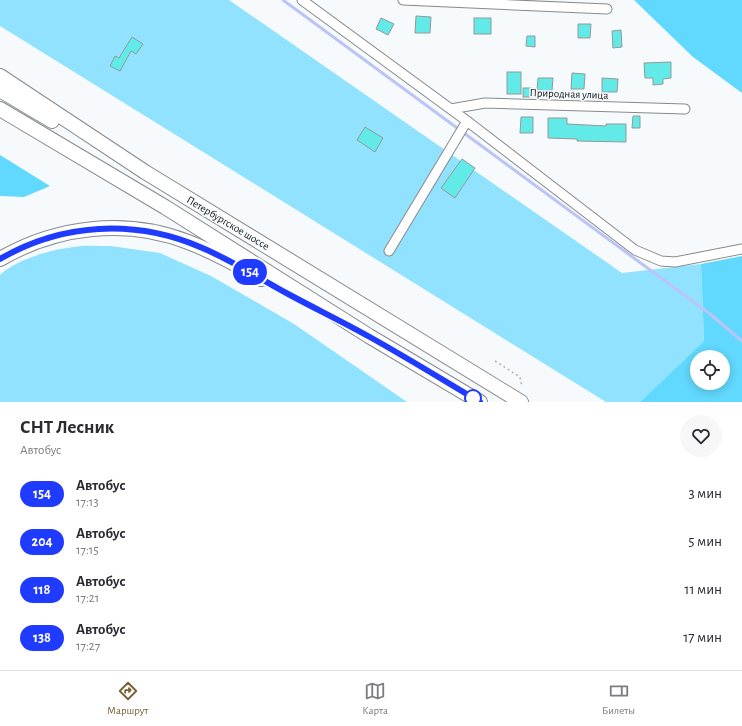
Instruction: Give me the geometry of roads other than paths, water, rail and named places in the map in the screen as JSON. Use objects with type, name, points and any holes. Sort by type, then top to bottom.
[{"type":"main road","name":"Петербургское шоссе","points":[[0,76],[145,172],[521,402]]},
{"type":"main road","points":[[0,90],[98,149],[145,172]]},
{"type":"main road","name":"Петербургское шоссе","points":[[0,109],[165,207],[369,336],[480,402]]},
{"type":"main road","points":[[0,259],[41,240],[73,232],[111,228],[155,232],[186,241],[229,260],[290,295],[369,336]]},
{"type":"street","points":[[302,0],[452,109],[463,128],[635,250],[661,261],[675,262],[742,249]]},
{"type":"street","points":[[403,0],[607,9]]},
{"type":"street","name":"Природная улица","points":[[452,109],[485,103],[685,109]]},
{"type":"street","points":[[389,251],[463,128]]},
{"type":"waterway","points":[[283,0],[710,314],[742,341]]}]
